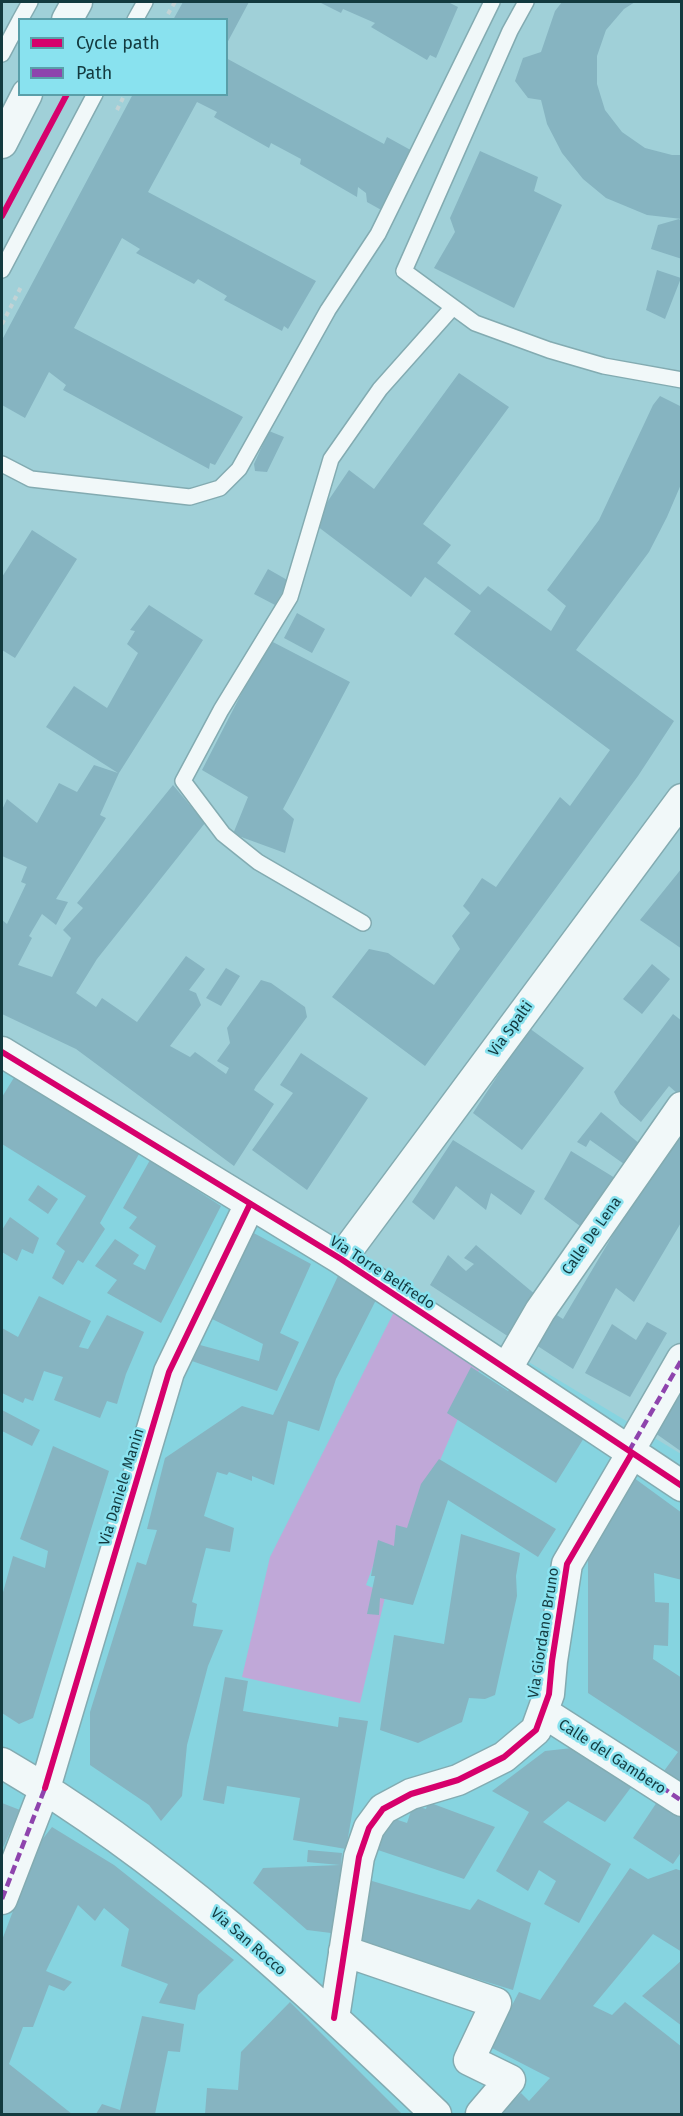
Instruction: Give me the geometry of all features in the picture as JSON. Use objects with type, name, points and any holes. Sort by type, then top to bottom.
[{"type":"street","points":[[68,18],[77,2]]},
{"type":"street","points":[[2,143],[26,96]]},
{"type":"street","name":"Via Spalti","points":[[341,1259],[681,799]]},
{"type":"street","name":"Via Torre Belfredo","points":[[2,1052],[341,1259],[681,1486]]},
{"type":"street","name":"Calle De Lena","points":[[507,1368],[540,1311],[681,1107]]},
{"type":"street","name":"Via Daniele Manin","points":[[2,1899],[45,1788],[169,1372],[250,1204]]},
{"type":"street","name":"Via Giordano Bruno","points":[[334,2018],[358,1857],[369,1828],[383,1809],[411,1794],[458,1780],[504,1757],[536,1730],[549,1694],[567,1564],[681,1359]]},
{"type":"street","name":"Calle del Gambero","points":[[543,1712],[650,1779],[681,1802]]},
{"type":"street","name":"Via San Rocco","points":[[2,1763],[45,1788],[143,1855],[240,1932],[436,2115]]},
{"type":"street","points":[[344,1951],[496,2003],[469,2060],[510,2080],[481,2115]]},
{"type":"lane","points":[[21,18],[30,2]]},
{"type":"lane","points":[[136,18],[145,2]]},
{"type":"lane","points":[[2,464],[31,479],[190,497],[220,488],[239,469],[328,310],[378,234],[492,2]]},
{"type":"lane","points":[[526,2],[510,31],[404,271],[475,323],[549,350],[604,366],[681,380]]},
{"type":"lane","points":[[2,54],[18,24]]},
{"type":"lane","points":[[2,270],[94,96]]},
{"type":"lane","points":[[363,923],[258,862],[223,834],[183,781],[220,710],[290,597],[331,459],[380,389],[453,307]]},
{"type":"shaded area","points":[[2,1044],[681,1454],[681,2114],[2,2114]]},
{"type":"shaded area","points":[[397,1306],[483,1361],[399,1555],[380,1547],[366,1585],[386,1593],[360,1703],[242,1677],[270,1557]]},
{"type":"building","points":[[183,2],[249,2],[228,41],[228,18],[174,18]]},
{"type":"building","points":[[319,2],[448,2],[458,7],[436,58],[430,55],[427,60],[371,27],[375,23],[343,9],[341,13]]},
{"type":"building","points":[[562,2],[635,2],[624,9],[606,30],[597,56],[597,84],[605,110],[622,132],[645,148],[672,155],[682,155],[682,219],[647,215],[606,198],[583,179],[562,153],[547,124],[541,100],[528,98],[515,81],[523,58],[541,52],[555,11]]},
{"type":"building","points":[[228,59],[384,144],[387,137],[416,153],[383,211],[367,202],[366,193],[358,187],[357,197],[300,164],[301,159],[271,143],[269,148],[214,117],[217,112],[197,102],[148,192],[316,281],[288,329],[284,326],[282,331],[224,300],[227,296],[198,279],[194,284],[136,253],[140,249],[122,238],[74,328],[243,417],[215,465],[210,463],[209,469],[63,390],[66,385],[49,372],[25,418],[2,405],[2,340],[132,96],[228,96]]},
{"type":"building","points":[[480,151],[538,177],[534,191],[562,205],[514,308],[434,268],[455,232],[450,218]]},
{"type":"building","points":[[679,219],[682,222],[682,259],[651,249],[658,225]]},
{"type":"building","points":[[657,270],[681,278],[665,319],[646,310]]},
{"type":"building","points":[[459,373],[509,407],[423,524],[451,545],[437,563],[480,595],[488,586],[551,631],[566,606],[547,590],[599,520],[653,405],[660,396],[682,407],[682,482],[667,517],[649,552],[576,650],[674,721],[638,776],[425,1066],[332,997],[369,949],[388,953],[434,985],[460,949],[452,936],[470,913],[463,906],[482,878],[496,887],[560,797],[570,806],[610,750],[454,634],[471,611],[425,577],[411,597],[313,523],[349,470],[374,489]]},
{"type":"building","points":[[269,431],[284,437],[267,472],[255,471],[254,464]]},
{"type":"building","points":[[32,530],[77,559],[15,658],[2,650],[2,577]]},
{"type":"building","points":[[268,569],[289,581],[275,605],[254,594]]},
{"type":"building","points":[[149,605],[203,640],[119,773],[100,815],[106,818],[56,899],[68,902],[56,925],[42,914],[29,936],[32,938],[18,965],[52,977],[71,938],[63,930],[83,908],[77,903],[173,785],[205,823],[97,959],[76,993],[96,1007],[102,998],[137,1022],[186,956],[205,969],[189,990],[196,993],[201,1005],[170,1046],[190,1057],[195,1052],[226,1074],[229,1068],[217,1061],[230,1043],[227,1028],[261,980],[271,983],[305,1007],[307,1017],[254,1090],[274,1104],[234,1166],[76,1049],[2,1014],[2,920],[7,924],[26,884],[21,882],[27,867],[2,856],[2,810],[7,799],[37,823],[59,783],[77,792],[94,765],[118,773],[46,727],[74,686],[107,708],[138,653],[127,644],[135,631],[130,630]]},
{"type":"building","points":[[297,613],[325,629],[312,653],[284,638]]},
{"type":"building","points":[[269,640],[350,682],[283,809],[294,819],[285,853],[233,834],[248,797],[202,770]]},
{"type":"building","points":[[682,868],[682,949],[640,920]]},
{"type":"building","points":[[652,964],[670,979],[642,1014],[623,999]]},
{"type":"building","points":[[226,968],[240,976],[221,1006],[206,998]]},
{"type":"building","points":[[673,1014],[682,1021],[682,1089],[678,1094],[669,1086],[641,1122],[620,1104],[614,1092]]},
{"type":"building","points":[[529,1028],[584,1068],[522,1150],[473,1113]]},
{"type":"building","points":[[301,1053],[368,1098],[307,1190],[252,1150],[293,1093],[280,1085]]},
{"type":"building","points":[[15,1076],[139,1154],[100,1223],[105,1229],[83,1263],[78,1260],[63,1285],[52,1278],[65,1251],[56,1244],[86,1196],[2,1144],[2,1097]]},
{"type":"building","points":[[601,1112],[640,1144],[624,1164],[590,1140],[586,1147],[577,1142]]},
{"type":"building","points":[[682,1129],[682,1221],[634,1302],[616,1288],[573,1369],[533,1343],[549,1310],[563,1319],[659,1157]]},
{"type":"building","points":[[453,1140],[535,1191],[521,1215],[491,1193],[486,1210],[456,1186],[434,1220],[412,1202]]},
{"type":"building","points":[[571,1151],[615,1178],[580,1226],[544,1199]]},
{"type":"building","points":[[150,1160],[221,1206],[161,1323],[107,1293],[117,1280],[95,1266],[115,1239],[139,1255],[133,1264],[145,1270],[156,1246],[129,1228],[137,1217],[123,1208]]},
{"type":"building","points":[[38,1185],[58,1199],[48,1214],[28,1200]]},
{"type":"building","points":[[10,1217],[39,1238],[33,1254],[22,1249],[17,1261],[2,1252],[2,1230]]},
{"type":"building","points":[[250,1231],[311,1264],[280,1333],[299,1342],[277,1391],[192,1361],[200,1345],[259,1361],[263,1344],[206,1316]]},
{"type":"building","points":[[476,1245],[536,1295],[512,1339],[430,1285],[448,1255],[466,1271],[474,1264],[464,1258]]},
{"type":"building","points":[[337,1273],[377,1298],[336,1379],[319,1431],[288,1421],[274,1485],[252,1476],[252,1481],[229,1472],[227,1475],[217,1472],[204,1516],[234,1528],[230,1552],[206,1548],[192,1602],[197,1604],[193,1626],[223,1630],[208,1666],[187,1745],[182,1796],[161,1821],[149,1805],[90,1765],[90,1712],[137,1562],[146,1565],[157,1530],[147,1529],[165,1458],[242,1406],[273,1415],[338,1276]]},
{"type":"building","points":[[39,1296],[91,1321],[79,1347],[88,1349],[107,1315],[144,1332],[126,1374],[117,1404],[107,1401],[100,1418],[54,1400],[63,1377],[44,1371],[33,1401],[25,1398],[23,1403],[2,1393],[2,1328],[18,1337]]},
{"type":"building","points":[[647,1322],[667,1333],[630,1397],[585,1373],[612,1324],[636,1340]]},
{"type":"building","points":[[471,1367],[508,1391],[511,1389],[587,1433],[556,1483],[447,1413]]},
{"type":"building","points":[[682,1368],[682,1452],[648,1428]]},
{"type":"building","points":[[2,1410],[40,1430],[32,1446],[2,1431]]},
{"type":"building","points":[[53,1446],[109,1471],[33,1718],[19,1724],[2,1713],[2,1596],[13,1556],[45,1568],[48,1551],[20,1539]]},
{"type":"building","points":[[439,1459],[556,1529],[538,1557],[448,1500],[413,1605],[380,1598],[379,1615],[367,1614],[375,1576],[371,1576],[378,1540],[394,1546],[396,1525],[407,1528],[421,1484]]},
{"type":"building","points":[[630,1475],[682,1513],[682,1580],[654,1573],[655,1602],[669,1603],[668,1646],[654,1645],[653,1659],[682,1678],[682,1789],[661,1775],[678,1752],[588,1693],[588,1559]]},
{"type":"building","points":[[461,1534],[520,1553],[516,1576],[517,1596],[495,1695],[485,1699],[469,1698],[462,1722],[418,1743],[380,1730],[394,1635],[444,1644]]},
{"type":"building","points":[[225,1677],[248,1681],[243,1711],[338,1727],[339,1717],[368,1721],[346,1849],[293,1840],[300,1798],[227,1786],[224,1804],[203,1800]]},
{"type":"building","points":[[572,1748],[632,1786],[605,1822],[568,1801],[543,1822],[611,1864],[579,1923],[544,1904],[556,1881],[539,1870],[528,1891],[496,1871],[529,1812],[492,1791],[545,1751]]},
{"type":"building","points":[[661,1796],[682,1809],[682,1851],[673,1864],[633,1838]]},
{"type":"building","points":[[428,1802],[495,1827],[464,1879],[378,1850],[389,1817],[407,1823],[413,1805],[426,1809]]},
{"type":"building","points":[[2,1803],[20,1810],[2,1850]]},
{"type":"building","points":[[52,1827],[114,1865],[234,1960],[198,1995],[195,2010],[159,2003],[168,1984],[121,1966],[129,1929],[104,1908],[95,1921],[78,1905],[46,1971],[72,1982],[64,1991],[49,1985],[33,2027],[23,2027],[9,2064],[72,2114],[2,2114],[2,1940],[38,1845]]},
{"type":"building","points":[[308,1850],[342,1853],[341,1865],[344,1865],[339,1934],[307,1930],[253,1883],[263,1868],[340,1865],[307,1862]]},
{"type":"building","points":[[630,1868],[648,1879],[676,1869],[682,1871],[682,1952],[653,1934],[593,2006],[612,2015],[625,2002],[682,2047],[682,2114],[501,2114],[521,2093],[529,2101],[550,2078],[490,2047],[519,1992],[540,2000]]},
{"type":"building","points":[[362,1878],[470,1910],[478,1899],[531,1923],[513,1990],[356,1942]]},
{"type":"building","points":[[682,1960],[682,2026],[642,1996]]},
{"type":"building","points":[[290,2002],[402,2114],[205,2114],[207,2088],[238,2090],[241,2052]]},
{"type":"building","points":[[142,2016],[184,2024],[180,2052],[168,2051],[155,2114],[96,2114],[102,2104],[120,2110]]},
{"type":"marked path","points":[[629,1451],[682,1359]]},
{"type":"marked path","points":[[650,1779],[682,1801]]},
{"type":"marked path","points":[[2,1899],[45,1788]]},
{"type":"cycle path","points":[[2,216],[66,96]]},
{"type":"cycle path","points":[[2,1052],[341,1259],[682,1486]]},
{"type":"cycle path","points":[[45,1788],[169,1372],[250,1204]]},
{"type":"cycle path","points":[[334,2018],[359,1857],[369,1828],[383,1809],[411,1794],[458,1780],[504,1757],[536,1730],[549,1694],[567,1564],[632,1453]]}]
